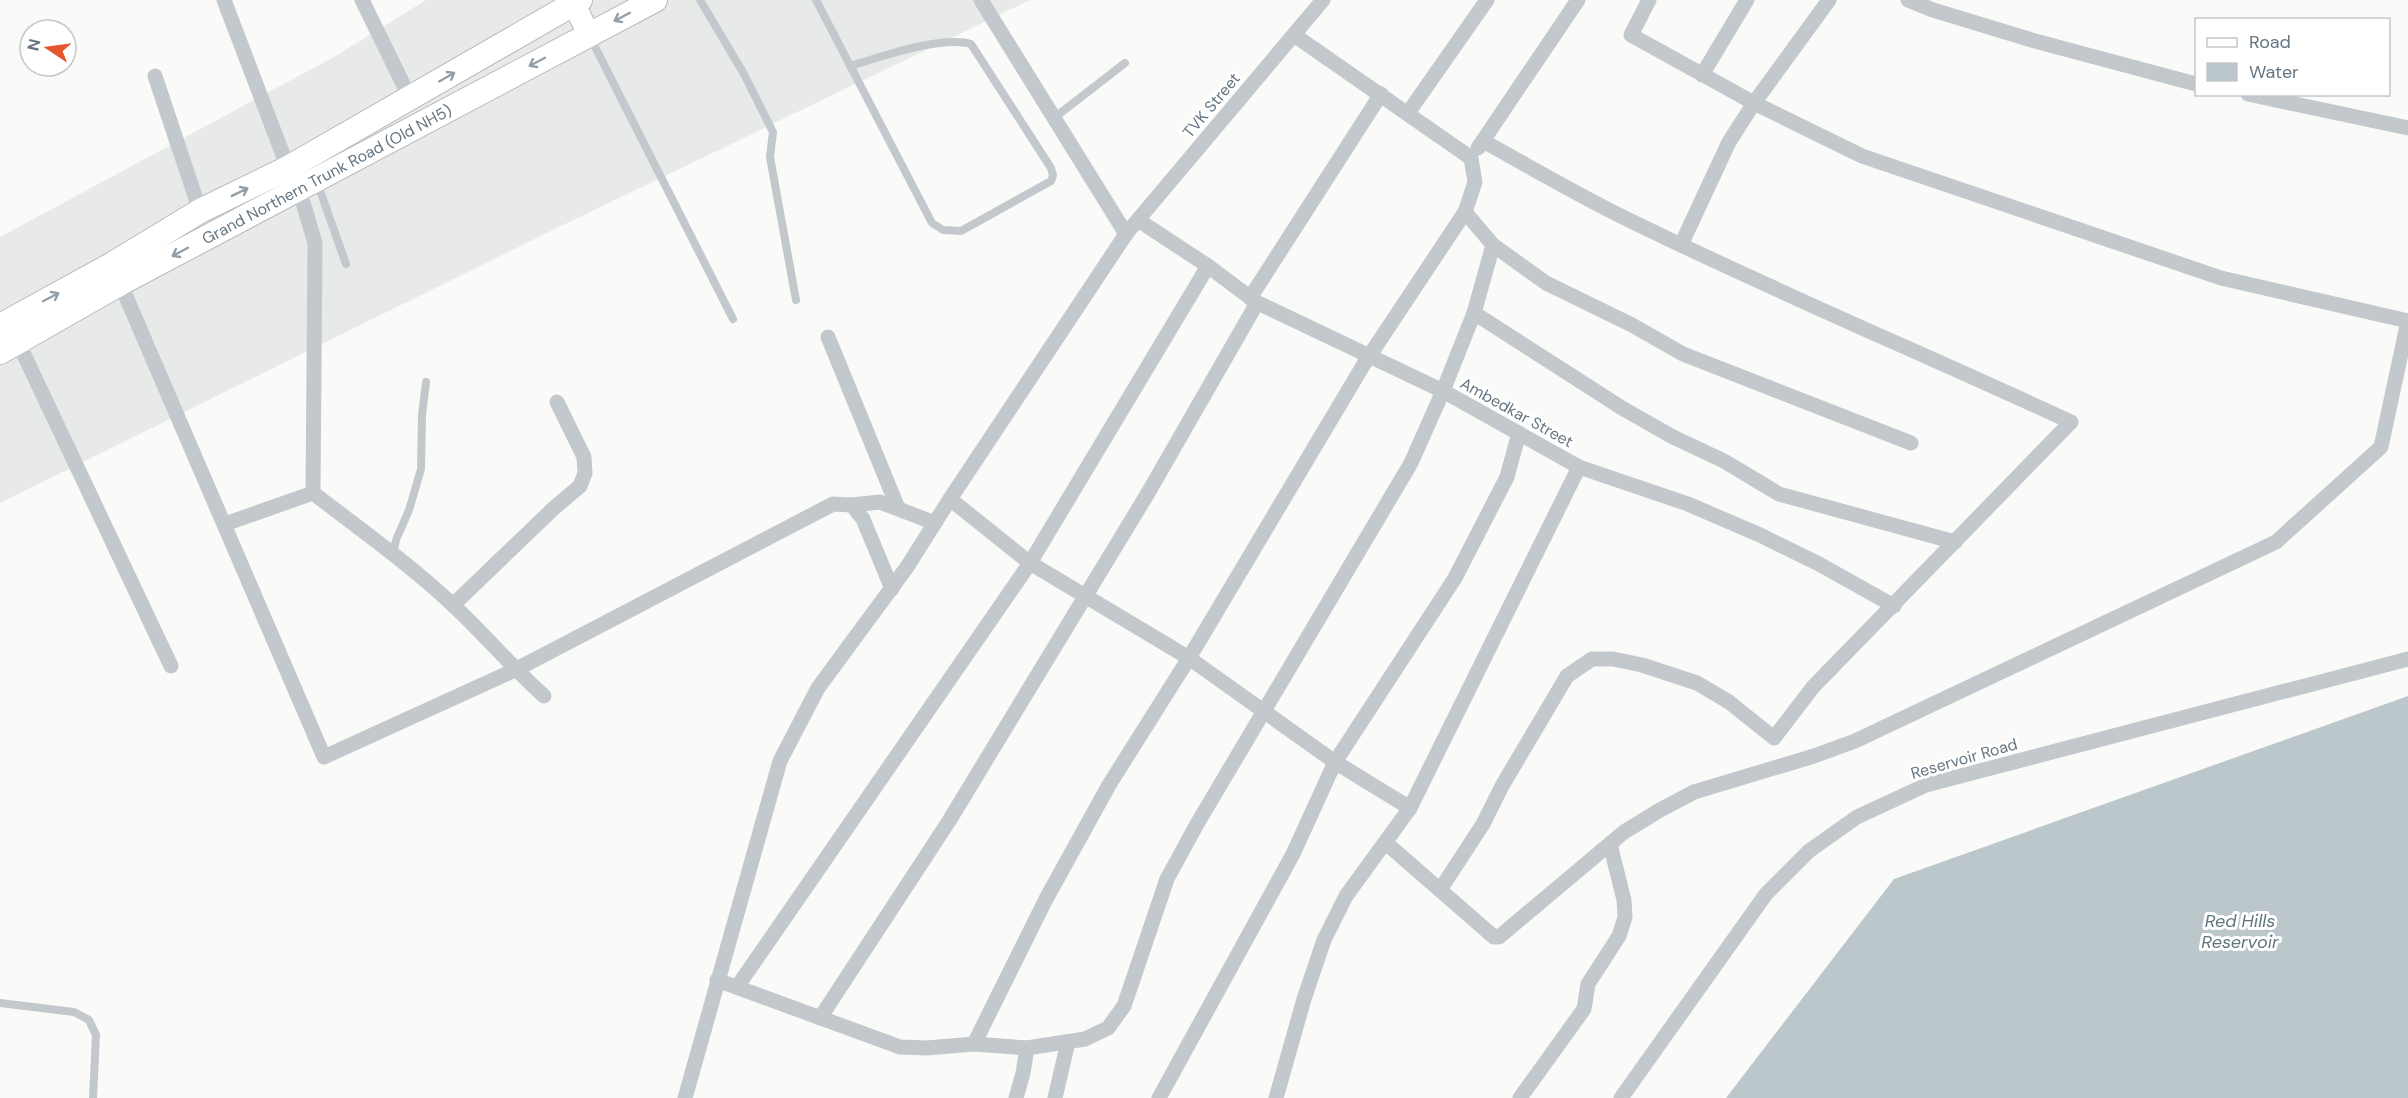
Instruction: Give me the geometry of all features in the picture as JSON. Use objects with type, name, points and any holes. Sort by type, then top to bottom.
[{"type":"main road","name":"Grand Northern Trunk Road (Old NH5)","points":[[0,326],[116,274],[655,0]]},
{"type":"main road","name":"Grand Northern Trunk Road (Old NH5)","points":[[9,347],[116,274],[200,211],[301,179],[410,98],[575,1]]},
{"type":"street","points":[[224,0],[301,179],[315,243],[313,492]]},
{"type":"street","points":[[362,0],[410,98]]},
{"type":"street","points":[[981,0],[1126,234]]},
{"type":"street","name":"TVK Street","points":[[685,1098],[780,761],[818,688],[892,589],[1126,234],[1323,0]]},
{"type":"street","points":[[1408,113],[1487,0]]},
{"type":"street","points":[[974,1044],[1046,899],[1109,785],[1189,658],[1369,357],[1465,212],[1475,182],[1471,158],[1578,0]]},
{"type":"street","points":[[1386,843],[1494,937],[1499,937],[1624,832],[1694,792],[1856,741],[2276,542],[2381,447],[2408,321],[2204,272],[1862,156],[1754,103],[1631,35],[1649,0]]},
{"type":"street","points":[[1702,75],[1747,0]]},
{"type":"street","points":[[1681,244],[1729,142],[1754,103],[1829,0]]},
{"type":"street","points":[[1908,0],[1933,10],[2035,40],[2195,84]]},
{"type":"street","points":[[575,1],[589,35]]},
{"type":"street","points":[[1294,35],[1471,158]]},
{"type":"street","points":[[154,76],[200,211]]},
{"type":"street","points":[[820,1018],[949,821],[1086,596],[1253,300],[1381,94]]},
{"type":"street","points":[[2257,96],[2408,128]]},
{"type":"street","points":[[1440,890],[1483,824],[1502,786],[1567,675],[1592,659],[1613,659],[1642,664],[1697,683],[1729,702],[1774,738],[1813,687],[2071,422],[1948,365],[1826,313],[1630,221],[1483,141]]},
{"type":"street","points":[[1465,212],[1493,245],[1546,283],[1632,325],[1683,354],[1911,443]]},
{"type":"street","name":"Ambedkar Street","points":[[1138,220],[1208,266],[1253,300],[1443,391],[1579,466],[1688,504],[1819,564],[1894,606]]},
{"type":"street","points":[[717,980],[900,1047],[927,1048],[974,1044],[1027,1048],[1085,1038],[1108,1028],[1124,1006],[1167,879],[1411,463],[1474,314],[1493,245]]},
{"type":"street","points":[[737,987],[1030,563],[1208,266]]},
{"type":"street","points":[[116,274],[324,757],[516,670],[833,504],[852,505],[880,502],[935,523]]},
{"type":"street","points":[[1474,314],[1622,408],[1673,437],[1724,461],[1779,494],[1955,542]]},
{"type":"street","points":[[828,337],[898,508]]},
{"type":"street","points":[[9,347],[171,666]]},
{"type":"street","points":[[453,605],[580,486],[585,473],[584,457],[557,402]]},
{"type":"street","points":[[1159,1098],[1293,854],[1335,762],[1455,578],[1507,477],[1519,433]]},
{"type":"street","points":[[1276,1098],[1304,999],[1324,940],[1346,896],[1410,808],[1579,466]]},
{"type":"street","points":[[225,524],[313,492]]},
{"type":"street","points":[[313,492],[453,605],[544,696]]},
{"type":"street","points":[[950,499],[1030,563],[1189,658],[1335,762],[1410,808]]},
{"type":"street","points":[[852,505],[863,519],[892,589]]},
{"type":"street","name":"Reservoir Road","points":[[1621,1098],[1766,894],[1809,851],[1857,817],[1926,785],[2408,660]]},
{"type":"street","points":[[1520,1098],[1584,1009],[1588,984],[1619,936],[1625,917],[1624,900],[1610,844]]},
{"type":"street","points":[[1055,1098],[1068,1042]]},
{"type":"street","points":[[1016,1098],[1027,1048]]},
{"type":"lane","points":[[700,0],[744,74],[772,132],[770,157],[796,300]]},
{"type":"lane","points":[[816,0],[850,66],[926,213],[933,223],[943,230],[961,231],[1051,181],[1053,175],[1050,168],[971,44],[966,42],[912,48],[850,66]]},
{"type":"lane","points":[[589,35],[734,318]]},
{"type":"lane","points":[[1054,118],[1125,63]]},
{"type":"lane","points":[[301,179],[346,264]]},
{"type":"lane","points":[[393,555],[421,469],[422,415],[426,382]]},
{"type":"lane","points":[[0,1003],[74,1012],[89,1020],[96,1035],[93,1098]]},
{"type":"shaded area","points":[[426,0],[1030,0],[563,225],[0,503],[0,237],[334,57]]},
{"type":"water","name":"Red Hills Reservoir","points":[[2408,696],[2408,1098],[1726,1098],[1894,879]]}]
